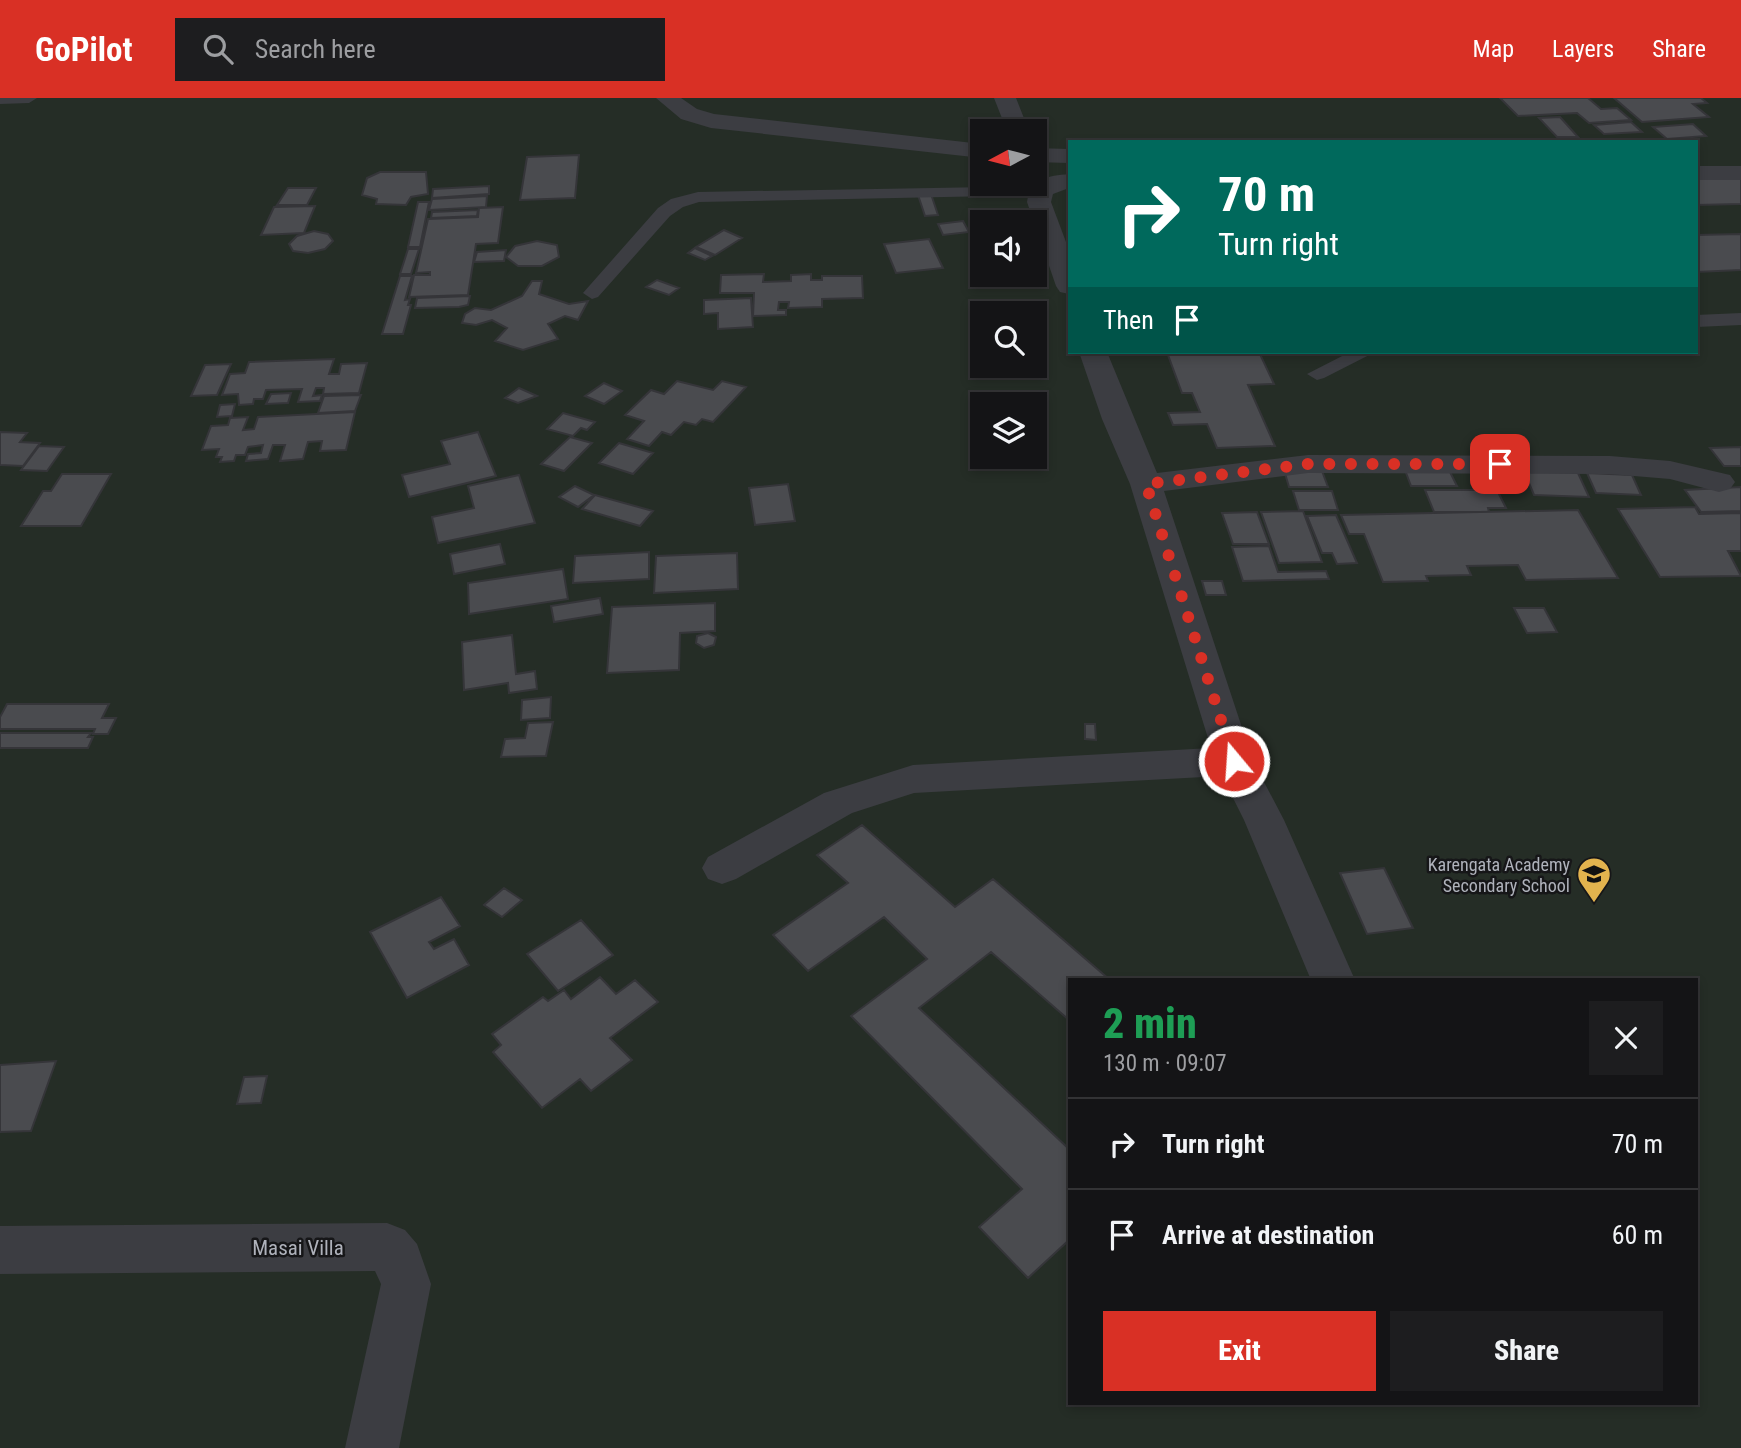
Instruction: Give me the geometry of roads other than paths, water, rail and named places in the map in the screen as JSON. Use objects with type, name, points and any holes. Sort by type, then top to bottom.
[{"type":"street","points":[[667,98],[689,114],[711,121],[970,150]]},
{"type":"street","points":[[1005,98],[1013,119]]},
{"type":"street","points":[[1047,155],[1068,156]]},
{"type":"street","points":[[1698,155],[1741,155]]},
{"type":"street","points":[[1698,173],[1741,173]]},
{"type":"street","points":[[1047,187],[1052,183],[1068,181]]},
{"type":"street","points":[[1040,196],[1039,202],[1068,283]]},
{"type":"street","points":[[1094,354],[1117,419],[1146,484],[1234,761],[1264,820],[1332,978]]},
{"type":"street","points":[[1146,484],[1308,464],[1610,465],[1670,470],[1718,482]]},
{"type":"street","points":[[722,868],[838,803],[914,779],[1234,761]]},
{"type":"street","name":"Masai Villa","points":[[0,1250],[387,1247],[399,1261],[406,1284],[372,1448]]},
{"type":"lane","points":[[0,99],[29,98]]},
{"type":"lane","points":[[592,293],[664,212],[677,203],[698,197],[970,192]]},
{"type":"lane","points":[[1698,321],[1741,318]]},
{"type":"lane","points":[[1317,374],[1362,354]]},
{"type":"place","name":"Karengata Academy Secondary School","points":[[1594,904]]}]
